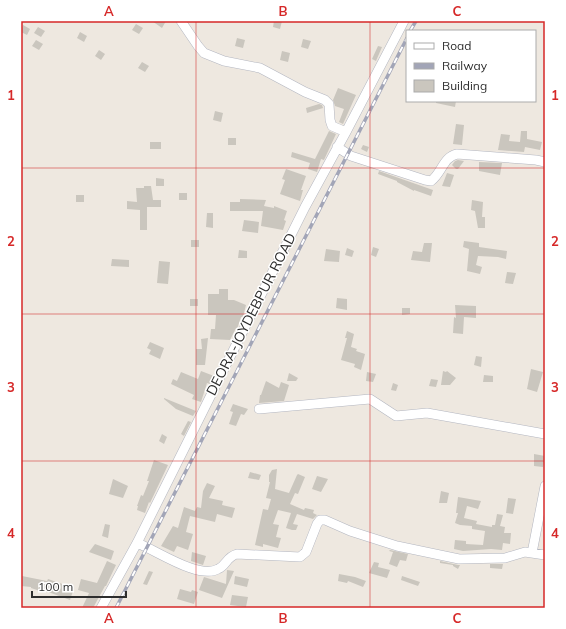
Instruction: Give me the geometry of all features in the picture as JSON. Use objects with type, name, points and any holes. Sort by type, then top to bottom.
[{"type":"street","points":[[181,21],[204,53],[224,62],[260,68],[305,92],[325,100],[329,104],[332,126],[346,132]]},
{"type":"street","name":"DEORA-JOYDEBPUR ROAD","points":[[101,608],[137,543],[305,207],[404,21]]},
{"type":"street","points":[[337,147],[351,156],[431,181],[435,178],[451,155],[457,154],[545,162]]},
{"type":"street","points":[[259,409],[370,400],[396,416],[427,413],[545,434]]},
{"type":"street","points":[[532,552],[545,486]]},
{"type":"street","points":[[137,543],[186,566],[208,572],[218,570],[231,556],[237,554],[300,557],[306,552],[317,524],[320,520],[325,520],[397,546],[459,559],[505,558],[525,552],[545,555]]},
{"type":"building","points":[[152,21],[166,21],[162,28]]},
{"type":"building","points":[[274,21],[282,21],[280,29],[273,27]]},
{"type":"building","points":[[136,24],[143,28],[139,34],[132,30]]},
{"type":"building","points":[[23,25],[30,29],[27,35],[21,32]]},
{"type":"building","points":[[38,27],[45,31],[41,37],[34,33]]},
{"type":"building","points":[[80,32],[87,36],[84,42],[77,38]]},
{"type":"building","points":[[237,38],[245,40],[243,48],[235,46]]},
{"type":"building","points":[[303,39],[311,41],[308,49],[301,47]]},
{"type":"building","points":[[36,40],[43,44],[39,50],[32,46]]},
{"type":"building","points":[[378,46],[382,47],[376,61],[372,59]]},
{"type":"building","points":[[99,50],[105,54],[101,60],[95,56]]},
{"type":"building","points":[[282,51],[290,53],[288,62],[280,60]]},
{"type":"building","points":[[142,62],[149,66],[145,72],[138,68]]},
{"type":"building","points":[[338,88],[356,95],[343,124],[339,122],[344,109],[335,106],[333,100]]},
{"type":"building","points":[[436,102],[456,102],[455,107]]},
{"type":"building","points":[[319,104],[322,105],[323,108],[307,113],[306,108]]},
{"type":"building","points":[[215,111],[223,113],[221,122],[213,120]]},
{"type":"building","points":[[456,124],[464,125],[462,145],[453,144]]},
{"type":"building","points":[[329,131],[336,134],[324,160],[321,159],[317,172],[308,169],[310,163],[291,157],[292,152],[315,159]]},
{"type":"building","points":[[521,131],[527,131],[527,139],[542,142],[540,150],[525,147],[524,152],[498,150],[501,134],[510,135],[509,141],[520,142]]},
{"type":"building","points":[[228,138],[236,138],[236,145],[228,145]]},
{"type":"building","points":[[150,142],[161,142],[161,149],[150,149]]},
{"type":"building","points":[[363,145],[369,147],[367,152],[361,149]]},
{"type":"building","points":[[458,160],[464,161],[458,169],[456,169],[452,165]]},
{"type":"building","points":[[479,162],[502,163],[500,175],[479,171]]},
{"type":"building","points":[[286,169],[306,176],[301,190],[303,190],[300,201],[280,194],[285,180],[282,179]]},
{"type":"building","points":[[379,171],[433,190],[431,196],[414,191],[397,181],[378,174]]},
{"type":"building","points":[[447,173],[454,175],[450,187],[442,186]]},
{"type":"building","points":[[156,178],[164,179],[164,186],[156,186]]},
{"type":"building","points":[[144,186],[151,186],[153,200],[161,200],[161,207],[147,207],[147,230],[140,230],[140,210],[127,209],[127,201],[137,202],[136,188],[144,188]]},
{"type":"building","points":[[179,193],[187,193],[187,200],[179,200]]},
{"type":"building","points":[[76,195],[84,195],[84,202],[76,202]]},
{"type":"building","points":[[240,199],[266,200],[264,206],[274,208],[274,206],[287,211],[283,230],[261,226],[263,211],[230,211],[230,202],[240,202]]},
{"type":"building","points":[[472,200],[483,202],[482,217],[485,217],[485,228],[478,228],[475,211],[471,210]]},
{"type":"building","points":[[207,213],[213,213],[213,228],[206,227]]},
{"type":"building","points":[[244,220],[259,222],[258,233],[242,231]]},
{"type":"building","points":[[191,240],[199,240],[199,247],[191,247]]},
{"type":"building","points":[[464,241],[479,243],[479,247],[507,251],[506,259],[478,256],[476,265],[482,267],[480,274],[467,271],[469,249],[463,247]]},
{"type":"building","points":[[424,243],[432,243],[430,262],[411,260],[413,251],[422,252]]},
{"type":"building","points":[[373,247],[379,249],[376,257],[371,255]]},
{"type":"building","points":[[347,248],[354,251],[352,257],[345,255]]},
{"type":"building","points":[[326,249],[340,251],[339,262],[324,261]]},
{"type":"building","points":[[239,250],[247,251],[247,258],[238,258]]},
{"type":"building","points":[[112,259],[129,260],[129,267],[111,266]]},
{"type":"building","points":[[159,261],[170,262],[168,284],[157,283]]},
{"type":"building","points":[[507,272],[516,273],[513,284],[505,283]]},
{"type":"building","points":[[219,289],[228,289],[228,300],[234,300],[246,305],[243,317],[241,317],[237,329],[236,328],[230,340],[210,339],[211,329],[215,329],[216,315],[208,315],[208,294],[219,294]]},
{"type":"building","points":[[337,298],[347,299],[347,310],[336,308]]},
{"type":"building","points":[[190,299],[198,299],[198,306],[190,306]]},
{"type":"building","points":[[455,305],[476,306],[476,318],[464,317],[463,334],[453,333],[454,317],[456,318]]},
{"type":"building","points":[[402,308],[410,308],[410,314],[402,315]]},
{"type":"building","points":[[347,331],[354,334],[351,347],[357,349],[356,351],[365,354],[361,370],[354,367],[355,364],[341,360],[347,338],[345,338]]},
{"type":"building","points":[[208,338],[205,365],[196,365],[196,349],[202,349],[201,339]]},
{"type":"building","points":[[150,342],[164,348],[160,359],[149,354],[151,350],[147,348]]},
{"type":"building","points":[[476,356],[482,357],[481,367],[474,365]]},
{"type":"building","points":[[531,369],[543,372],[537,392],[527,389]]},
{"type":"building","points":[[201,371],[214,376],[210,384],[207,383],[201,402],[192,399],[194,395],[171,384],[173,379],[177,381],[181,372],[198,379]]},
{"type":"building","points":[[443,371],[447,371],[456,378],[450,385],[441,385]]},
{"type":"building","points":[[367,372],[376,374],[373,382],[366,381]]},
{"type":"building","points":[[289,373],[298,378],[296,381],[287,381]]},
{"type":"building","points":[[484,375],[493,376],[493,382],[483,382]]},
{"type":"building","points":[[431,379],[438,380],[436,387],[429,386]]},
{"type":"building","points":[[266,381],[279,388],[281,382],[289,385],[284,401],[259,403],[260,395]]},
{"type":"building","points":[[393,383],[398,385],[396,391],[391,390]]},
{"type":"building","points":[[164,398],[196,411],[193,416],[176,409]]},
{"type":"building","points":[[233,404],[248,409],[244,415],[241,414],[236,426],[229,424],[233,412],[230,411]]},
{"type":"building","points":[[188,421],[191,422],[184,436],[181,434]]},
{"type":"building","points":[[162,434],[167,437],[164,444],[159,441]]},
{"type":"building","points":[[534,454],[545,456],[543,467],[534,466]]},
{"type":"building","points":[[154,460],[168,465],[145,513],[137,510],[137,506],[149,481],[147,481]]},
{"type":"building","points":[[277,469],[275,489],[289,493],[298,474],[305,477],[298,494],[295,493],[290,504],[304,510],[305,508],[314,510],[313,513],[317,515],[313,519],[297,514],[293,524],[298,525],[296,530],[292,530],[286,528],[291,513],[278,510],[273,524],[279,525],[276,537],[281,538],[278,548],[263,544],[263,547],[255,545],[263,509],[268,510],[271,499],[266,498],[270,482],[269,475],[272,470]]},
{"type":"building","points":[[250,472],[261,475],[259,480],[248,478]]},
{"type":"building","points":[[317,476],[328,479],[321,492],[312,489]]},
{"type":"building","points":[[113,479],[128,486],[123,498],[109,494]]},
{"type":"building","points":[[207,483],[215,486],[209,498],[223,501],[222,505],[235,508],[232,518],[217,514],[215,522],[190,516],[186,532],[193,534],[188,550],[177,546],[174,552],[161,546],[173,526],[178,528],[184,507],[195,511],[197,507],[201,508],[203,491]]},
{"type":"building","points":[[441,491],[449,493],[447,503],[439,503]]},
{"type":"building","points":[[458,497],[481,501],[478,509],[467,506],[464,518],[477,521],[476,524],[492,527],[492,525],[495,525],[497,514],[503,515],[500,526],[505,527],[504,533],[511,533],[510,544],[503,543],[502,550],[491,549],[463,551],[454,549],[455,540],[466,541],[466,544],[483,545],[485,531],[472,529],[472,526],[455,523],[458,513],[456,513]]},
{"type":"building","points":[[508,498],[516,499],[513,514],[506,513]]},
{"type":"building","points":[[105,524],[110,525],[108,538],[102,536]]},
{"type":"building","points":[[95,544],[114,551],[111,560],[89,552]]},
{"type":"building","points":[[389,551],[408,554],[406,561],[400,560],[397,567],[389,564],[393,552]]},
{"type":"building","points":[[192,552],[206,556],[203,565],[191,561]]},
{"type":"building","points":[[107,561],[116,565],[106,586],[93,608],[82,608],[89,593],[78,590],[81,579],[97,583]]},
{"type":"building","points":[[440,561],[460,565],[458,569],[453,565],[440,563]]},
{"type":"building","points":[[374,562],[379,563],[378,567],[390,570],[387,578],[369,573]]},
{"type":"building","points":[[490,564],[503,564],[502,569],[490,568]]},
{"type":"building","points":[[227,570],[234,571],[222,598],[199,590],[204,577],[226,584]]},
{"type":"building","points":[[149,571],[153,572],[147,585],[143,584]]},
{"type":"building","points":[[339,574],[366,581],[363,587],[348,581],[347,583],[338,581]]},
{"type":"building","points":[[22,576],[47,581],[48,579],[74,588],[70,600],[40,589],[40,591],[31,587],[21,586]]},
{"type":"building","points":[[235,576],[249,579],[247,587],[234,584]]},
{"type":"building","points":[[402,576],[420,582],[418,586],[401,580]]},
{"type":"building","points":[[180,589],[198,592],[194,604],[177,599]]},
{"type":"building","points":[[232,595],[248,597],[246,607],[230,605]]},
{"type":"railway","points":[[411,30],[416,21]]},
{"type":"railway","points":[[116,608],[406,40]]}]
